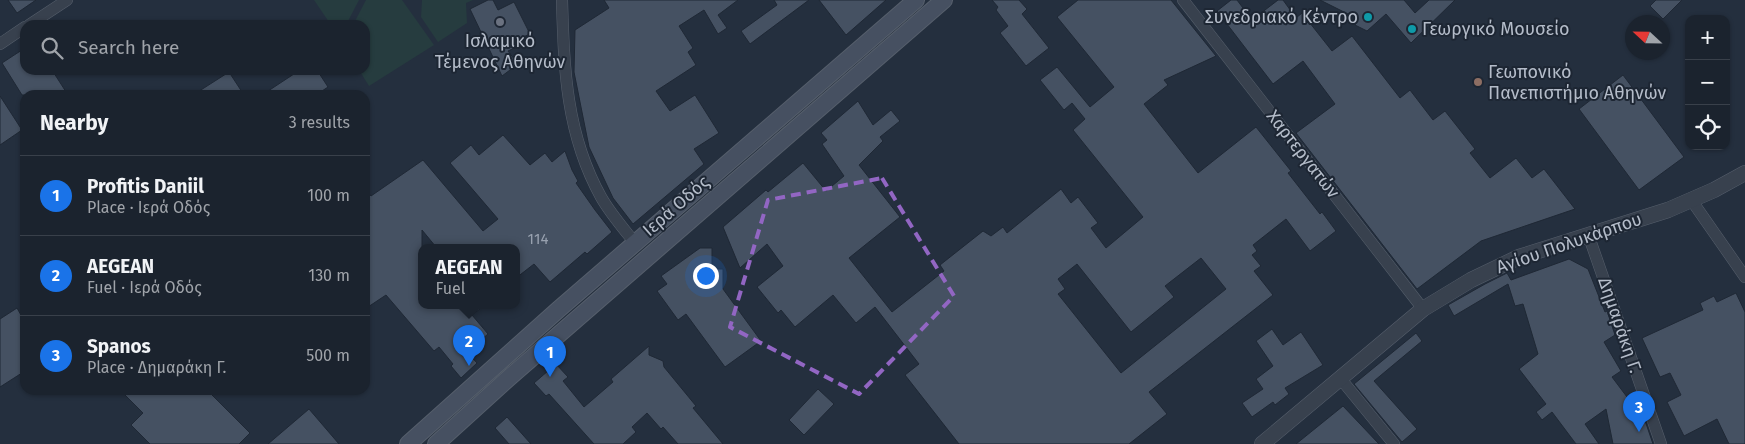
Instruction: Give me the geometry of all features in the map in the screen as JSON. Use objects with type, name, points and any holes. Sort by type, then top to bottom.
[{"type":"main road","name":"Ιερά Οδός","points":[[408,444],[635,243],[916,0]]},
{"type":"main road","name":"Ιερά Οδός","points":[[436,444],[518,370],[944,0]]},
{"type":"street","points":[[37,20],[67,0]]},
{"type":"street","points":[[562,0],[564,70],[574,130],[590,175],[600,196],[635,243]]},
{"type":"street","name":"Χαρτεργατών","points":[[1183,0],[1423,309]]},
{"type":"street","points":[[0,44],[20,30]]},
{"type":"street","name":"Αγίου Πολυκάρπου","points":[[1262,444],[1423,309],[1471,280],[1519,257],[1692,201],[1745,173]]},
{"type":"street","points":[[1692,201],[1745,277]]},
{"type":"street","name":"Δημαράκη Γ.","points":[[1588,234],[1661,444]]},
{"type":"street","points":[[1340,378],[1394,444]]},
{"type":"highlighted area","points":[[882,178],[954,296],[859,394],[730,327],[768,200]]},
{"type":"green space","points":[[314,0],[359,0],[349,20],[328,20]]},
{"type":"green space","points":[[366,0],[402,0],[434,45],[369,86],[362,75],[370,75],[370,20],[356,20]]},
{"type":"green space","points":[[422,0],[473,0],[466,3],[467,23],[438,42],[421,17]]},
{"type":"building","points":[[8,0],[36,0],[17,13]]},
{"type":"building","name":"Ισλαμικό Τέμενος Αθηνών","points":[[488,0],[493,0],[498,10],[514,2],[530,34],[516,40],[519,46],[508,51],[518,64],[502,76],[470,9]]},
{"type":"building","points":[[604,0],[738,0],[718,15],[727,28],[718,34],[704,10],[679,26],[693,48],[688,52],[696,65],[656,91],[670,111],[695,95],[719,133],[694,149],[704,164],[633,224],[613,198],[589,147],[574,72],[575,30],[609,8]]},
{"type":"building","points":[[774,0],[809,0],[750,44],[741,31],[777,5]]},
{"type":"building","points":[[819,0],[886,0],[846,35]]},
{"type":"building","points":[[992,0],[1019,0],[1027,9],[1022,14],[1049,48],[1026,66],[1000,33],[1008,26],[996,10],[998,7]]},
{"type":"building","points":[[1078,0],[1171,0],[1216,56],[1164,80],[1168,85],[1144,104],[1198,173],[1256,127],[1291,171],[1288,173],[1336,231],[1310,251],[1286,219],[1253,245],[1257,251],[1252,255],[1261,266],[1254,271],[1273,295],[1149,392],[1167,414],[1129,444],[959,444],[905,375],[919,364],[875,307],[856,323],[833,295],[795,327],[781,310],[778,313],[757,287],[783,266],[767,244],[740,268],[723,227],[766,190],[768,192],[803,163],[826,191],[844,176],[822,144],[827,140],[821,133],[858,101],[873,125],[891,110],[900,121],[880,137],[883,141],[859,165],[900,217],[849,258],[892,312],[944,271],[940,265],[983,231],[991,236],[1003,227],[1007,233],[1061,189],[1071,203],[1078,197],[1098,223],[1091,228],[1106,248],[1143,217],[1073,130],[1085,119],[1072,103],[1064,110],[1040,80],[1057,67],[1090,107],[1114,87],[1057,17]],"holes":[[[1201,258],[1226,289],[1121,373],[1058,294],[1065,289],[1058,279],[1077,264],[1131,332],[1174,297],[1165,286]]]},
{"type":"building","points":[[1231,0],[1237,0],[1252,20],[1278,0],[1283,0],[1296,18],[1302,13],[1332,51],[1352,36],[1400,98],[1410,90],[1433,120],[1445,111],[1475,149],[1470,153],[1490,178],[1516,158],[1532,178],[1544,169],[1575,209],[1481,241],[1417,289],[1296,133],[1335,104],[1303,61],[1273,84],[1217,11]]},
{"type":"building","name":"Γεωργικό Μουσείο","points":[[1320,0],[1404,0],[1415,13],[1429,0],[1455,0],[1411,43],[1386,14],[1367,31],[1355,25],[1358,19]]},
{"type":"building","points":[[1656,0],[1682,0],[1667,15],[1659,15],[1650,6]]},
{"type":"building","points":[[20,51],[20,75],[55,75],[65,90],[20,90],[20,92],[2,63]]},
{"type":"building","points":[[224,75],[231,75],[241,90],[201,90]]},
{"type":"building","points":[[292,75],[320,75],[328,87],[324,90],[270,90]]},
{"type":"building","points":[[1623,75],[1684,157],[1639,190],[1579,109]]},
{"type":"building","points":[[0,96],[20,127],[20,131],[0,145]]},
{"type":"building","points":[[503,135],[530,165],[545,153],[552,162],[565,151],[578,181],[576,183],[612,232],[550,282],[534,264],[520,275],[520,244],[434,244],[422,230],[422,244],[418,244],[418,309],[480,309],[472,315],[488,334],[467,352],[477,363],[461,378],[451,366],[453,364],[439,347],[434,351],[386,295],[370,306],[370,195],[371,196],[423,160],[483,231],[498,219],[450,163],[471,145],[479,155]]},
{"type":"building","points":[[700,248],[712,248],[712,269],[723,269],[723,289],[761,341],[725,367],[686,314],[678,320],[657,291],[667,284],[661,276]]},
{"type":"building","points":[[1569,259],[1588,269],[1605,312],[1607,311],[1615,335],[1604,342],[1621,371],[1612,377],[1630,401],[1637,397],[1653,444],[1613,444],[1606,409],[1585,424],[1599,444],[1576,444],[1552,412],[1542,420],[1536,412],[1546,404],[1519,369],[1538,354],[1523,304],[1515,306],[1508,284],[1454,316],[1448,305],[1507,273],[1511,280]]},
{"type":"building","points":[[1736,293],[1745,312],[1745,444],[1729,444],[1717,419],[1684,436],[1667,402],[1681,395],[1670,373],[1660,377],[1642,338],[1703,310],[1700,303],[1714,296],[1717,302]]},
{"type":"building","points":[[17,308],[20,313],[20,374],[0,387],[0,319]]},
{"type":"building","points":[[1272,329],[1283,345],[1301,332],[1323,365],[1285,388],[1289,394],[1275,405],[1273,402],[1252,417],[1242,403],[1263,389],[1256,379],[1273,366],[1256,341]]},
{"type":"building","points":[[1416,333],[1422,341],[1374,381],[1417,429],[1402,442],[1354,384]]},
{"type":"building","points":[[649,346],[649,355],[663,361],[664,367],[696,406],[693,408],[723,444],[678,444],[647,413],[632,427],[636,432],[623,444],[594,444],[549,394],[546,396],[534,383],[556,364],[568,377],[563,381],[584,407],[613,382],[611,379]]},
{"type":"building","points":[[818,389],[834,404],[804,435],[789,420]]},
{"type":"building","points":[[125,395],[212,395],[250,433],[239,444],[150,444],[131,425],[143,413]]},
{"type":"building","points":[[1343,406],[1379,444],[1296,444]]},
{"type":"building","points":[[309,409],[339,444],[268,444]]},
{"type":"building","points":[[507,417],[531,444],[509,444],[495,428]]},
{"type":"place","name":"Συνεδριακό Κέντρο","points":[[1368,17]]},
{"type":"place","name":"Ισλαμικό Τέμενος Αθηνών","points":[[500,22]]},
{"type":"place","name":"Γεωργικό Μουσείο","points":[[1412,29]]},
{"type":"place","name":"Γεωπονικό Πανεπιστήμιο Αθηνών","points":[[1478,82]]},
{"type":"place","name":"AEGEAN","points":[[469,366]]},
{"type":"place","name":"Profitis Daniil","points":[[550,377]]},
{"type":"place","name":"Spanos","points":[[1639,432]]}]
